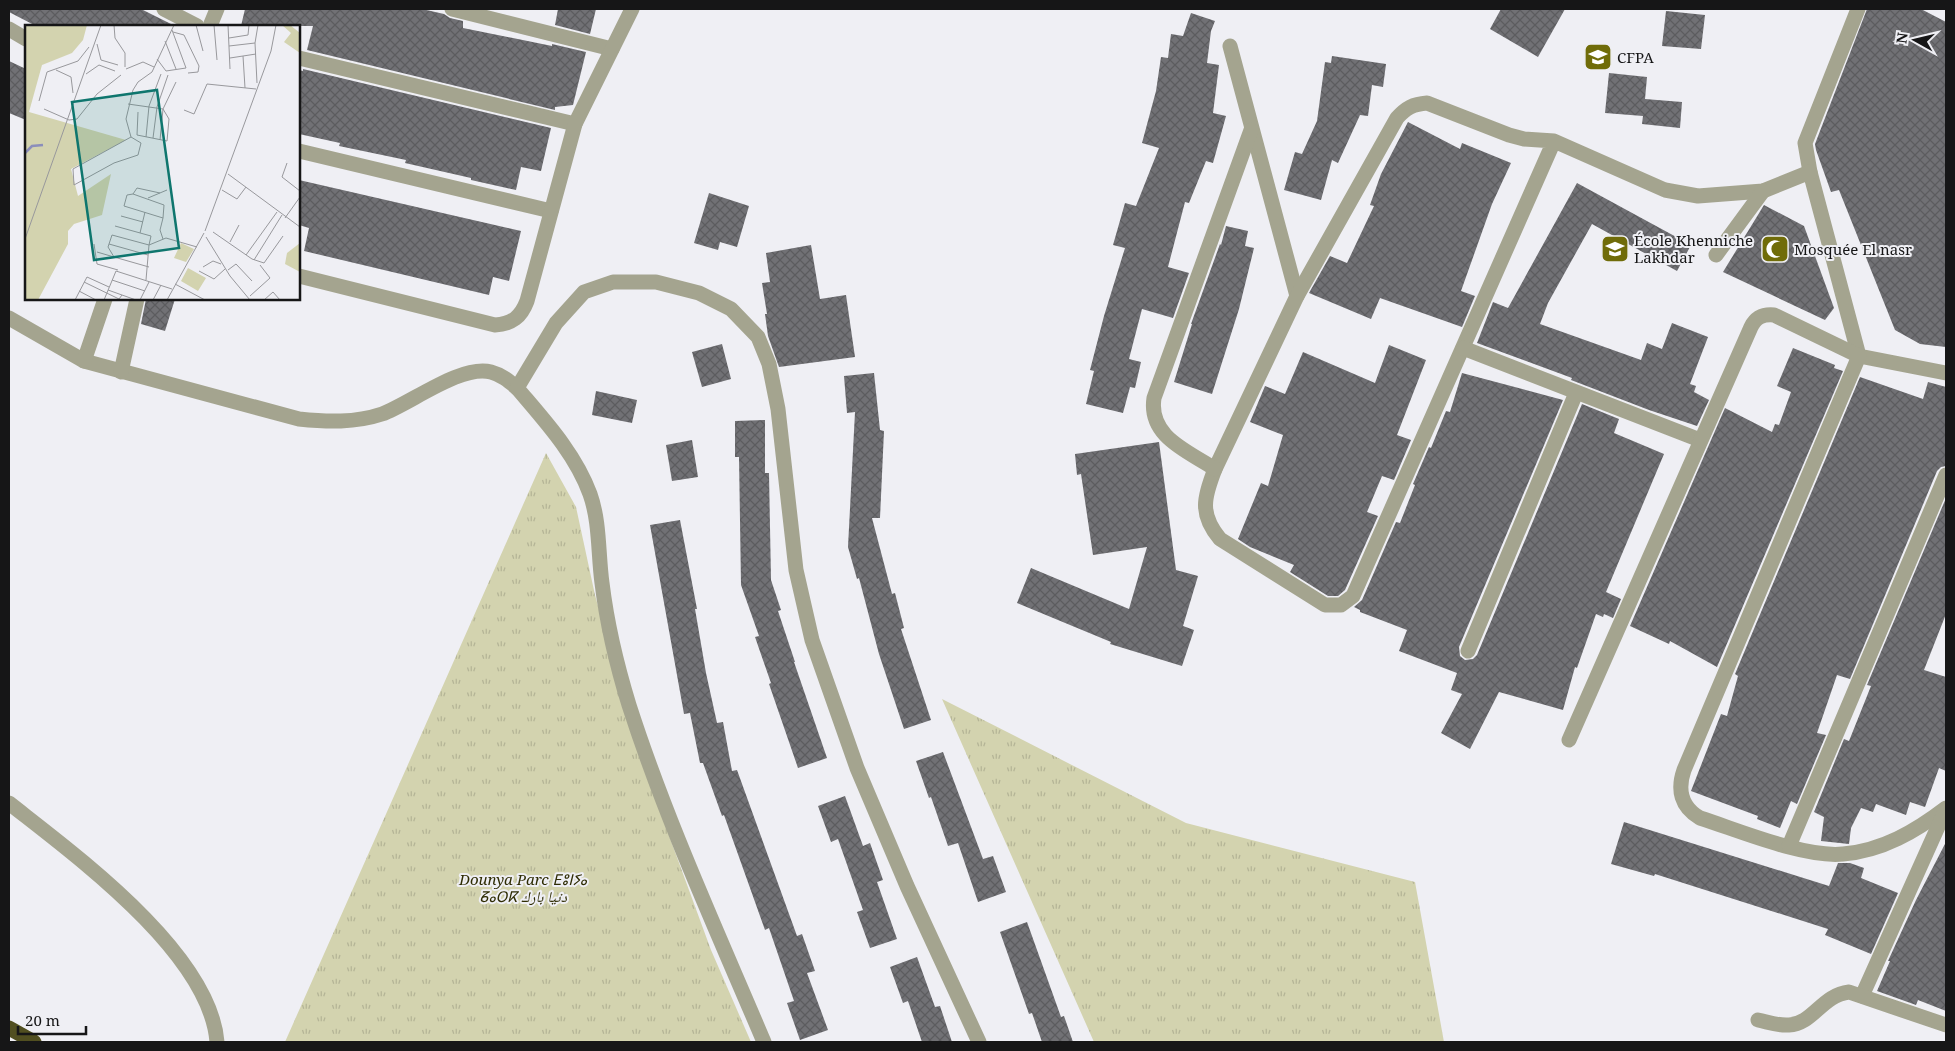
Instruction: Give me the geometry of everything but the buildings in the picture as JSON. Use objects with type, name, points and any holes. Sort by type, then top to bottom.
[{"type":"highway","points":[[9,1028],[34,1042]]},
{"type":"street","points":[[164,9],[195,25]]},
{"type":"street","points":[[210,25],[217,9]]},
{"type":"street","points":[[452,9],[612,48]]},
{"type":"street","points":[[300,276],[495,325],[504,324],[519,316],[524,309],[575,124],[632,9]]},
{"type":"street","points":[[1858,9],[1805,143],[1810,172],[1859,356],[1681,779],[1680,788],[1685,806],[1700,818],[1815,853],[1842,854],[1867,850],[1888,843],[1915,830],[1946,808]]},
{"type":"street","points":[[9,29],[25,38]]},
{"type":"street","points":[[1230,46],[1297,296]]},
{"type":"street","points":[[300,58],[575,124]]},
{"type":"street","points":[[1554,141],[1353,596],[1340,605],[1325,605],[1318,602],[1220,539],[1207,519],[1205,506],[1206,494],[1215,469],[1297,296],[1397,118],[1405,108],[1418,103],[1426,103],[1509,135],[1524,139],[1554,141],[1665,190],[1698,196],[1763,190],[1810,172]]},
{"type":"street","points":[[1215,469],[1167,438],[1156,424],[1152,407],[1251,130]]},
{"type":"street","points":[[300,151],[551,211]]},
{"type":"street","points":[[1716,255],[1763,190]]},
{"type":"street","points":[[518,388],[556,323],[584,292],[613,282],[656,282],[699,293],[731,309],[758,338],[769,364],[778,409],[796,570],[812,640],[857,768],[907,886],[979,1042]]},
{"type":"street","points":[[84,361],[105,300]]},
{"type":"street","points":[[121,372],[137,300]]},
{"type":"street","points":[[1569,740],[1700,440],[1751,327],[1757,318],[1763,315],[1774,316],[1859,356],[1946,373]]},
{"type":"street","points":[[9,318],[84,361],[299,419],[329,422],[357,420],[382,414],[447,381],[478,372],[490,372],[498,375],[518,388],[566,450],[580,472],[590,494],[596,519],[602,584],[609,623],[629,703],[670,818],[764,1042]]},
{"type":"street","points":[[1463,348],[1700,440]]},
{"type":"street","points":[[1468,651],[1576,392]]},
{"type":"street","points":[[1788,846],[1946,475]]},
{"type":"street","points":[[9,803],[80,858],[127,901],[165,941],[185,966],[207,1002],[217,1042]]},
{"type":"street","points":[[1862,996],[1946,808]]},
{"type":"street","points":[[1758,1020],[1781,1025],[1796,1024],[1805,1020],[1833,996],[1849,992],[1946,1025]]},
{"type":"green space","name":"Dounya Parc ⴹⵓⵏⵢⴰ ⵒⴰⵔⴽ دنيا بارك","points":[[546,453],[576,507],[595,595],[638,751],[711,950],[751,1042],[285,1042]]},
{"type":"green space","points":[[942,699],[1186,823],[1415,882],[1444,1042],[1094,1042]]},
{"type":"place","name":"CFPA","points":[[1598,57]]},
{"type":"place","name":"École Khenniche Lakhdar","points":[[1615,249]]},
{"type":"place","name":"Mosquée El nasr","points":[[1775,249]]}]
